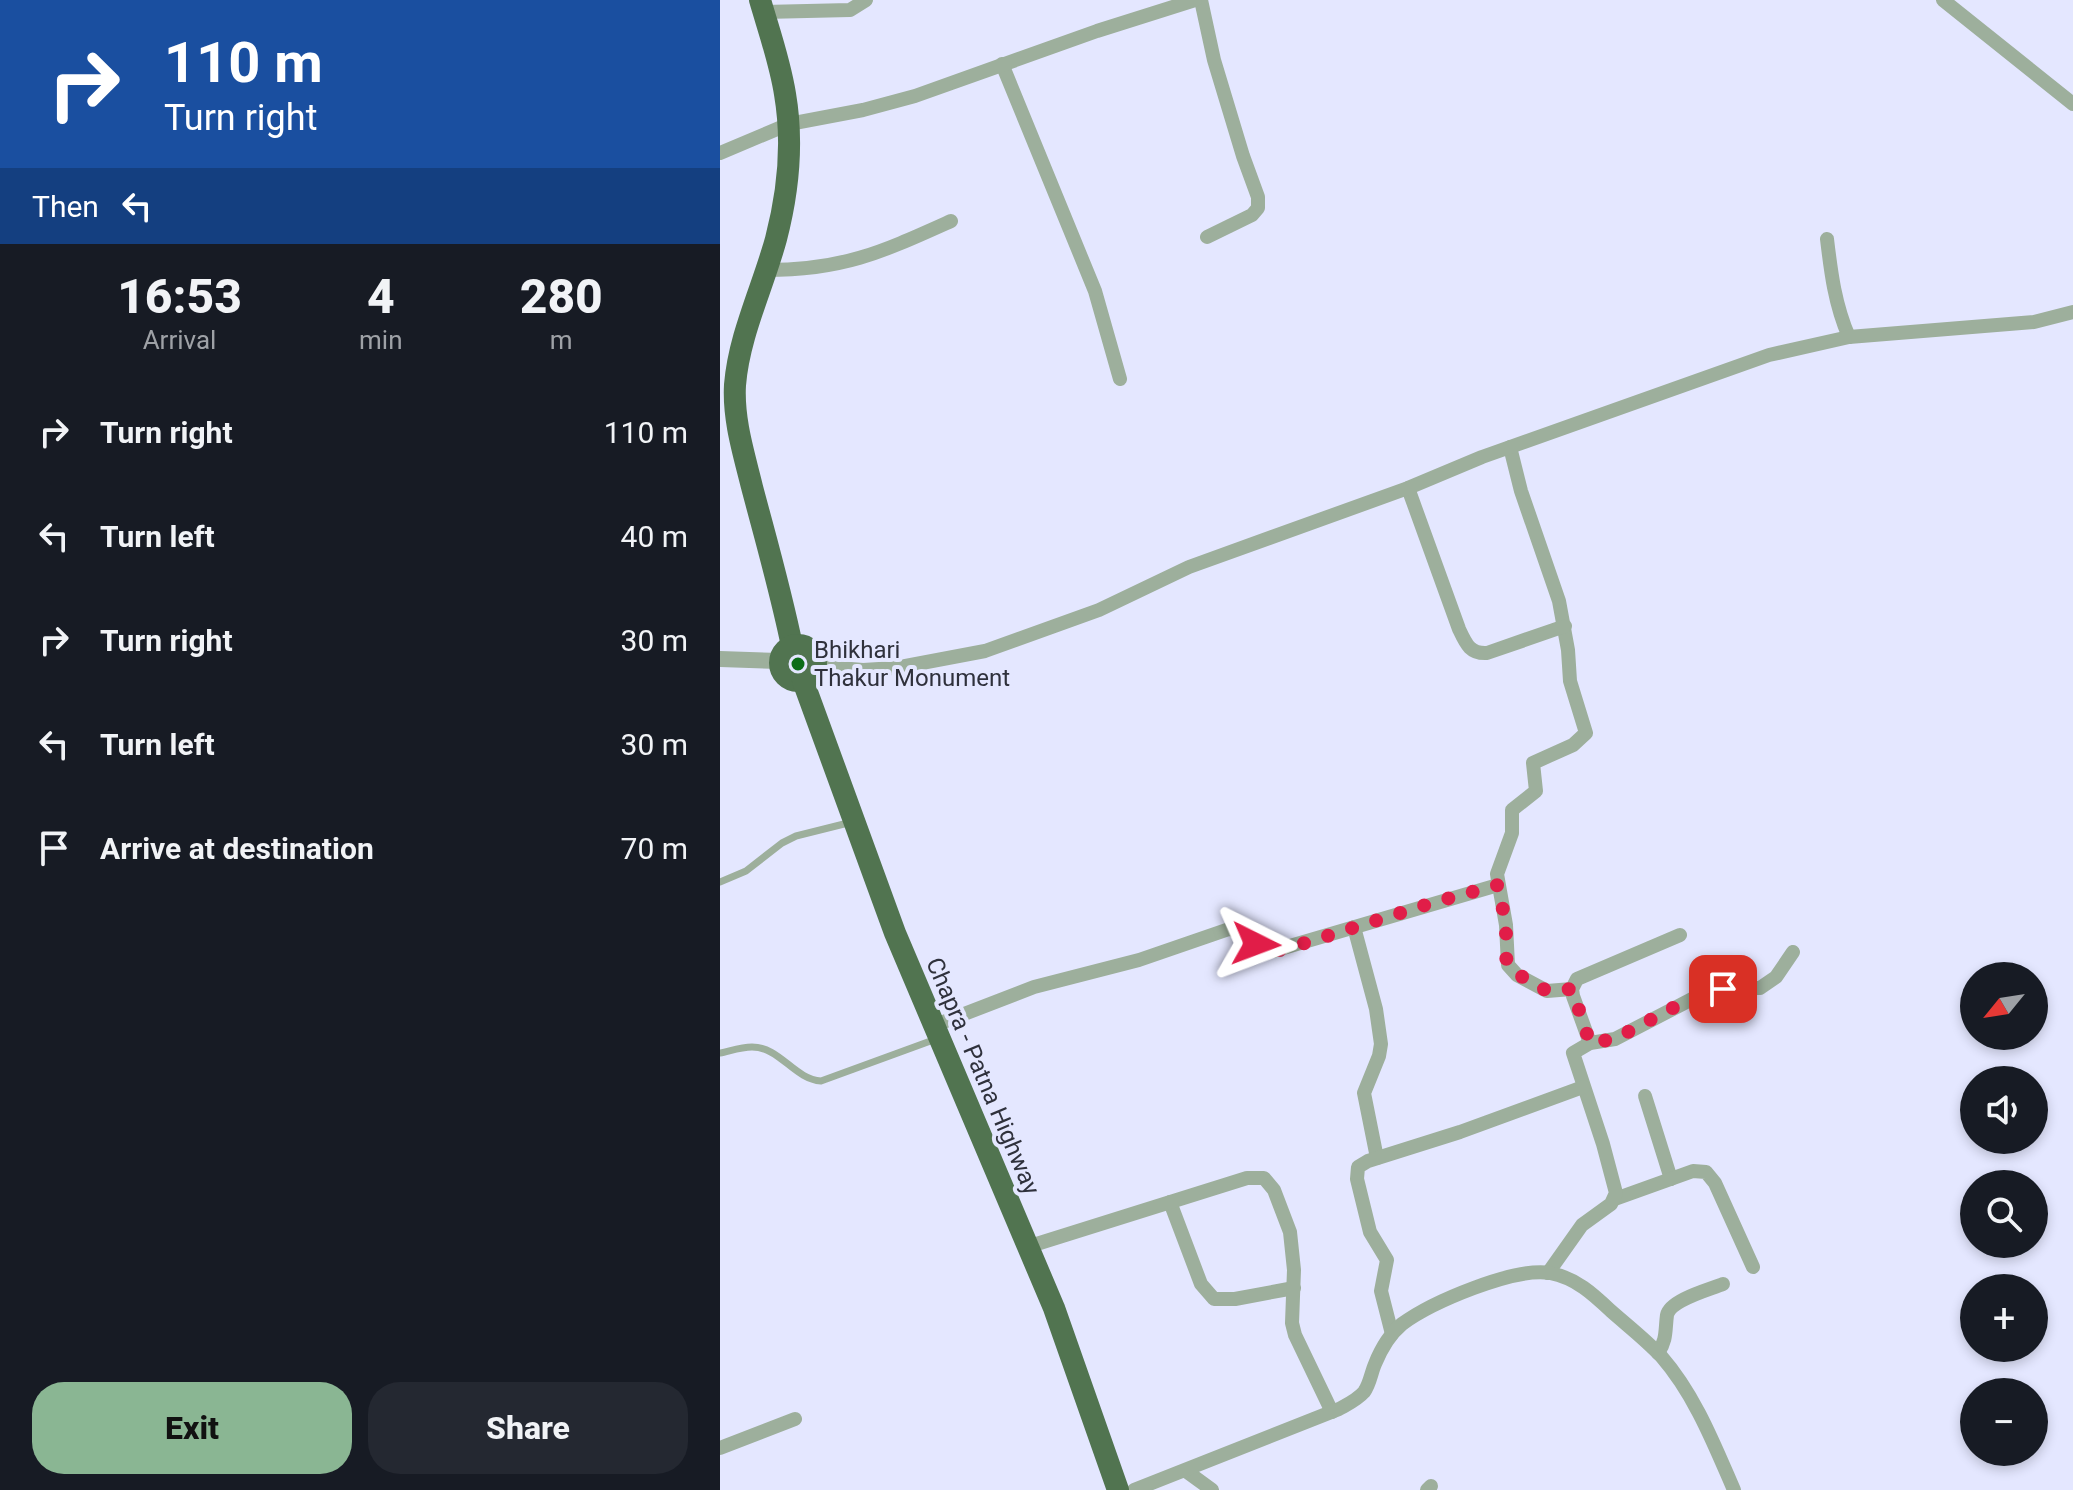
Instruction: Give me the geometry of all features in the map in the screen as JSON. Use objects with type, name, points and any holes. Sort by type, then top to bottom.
[{"type":"highway","points":[[762,6],[786,95],[789,124],[783,206],[738,357],[735,388],[740,442],[781,594],[786,653],[784,675],[793,680],[809,673],[811,651],[803,646],[786,653]]},
{"type":"highway","name":"Chapra - Patna Highway","points":[[809,673],[854,821],[935,1032],[1059,1322],[1118,1490]]},
{"type":"street","points":[[762,6],[850,10],[866,0]]},
{"type":"street","points":[[720,153],[789,124],[915,96],[1152,6],[1195,0]]},
{"type":"street","points":[[1201,0],[1214,60],[1258,197],[1258,208],[1252,215],[1207,237]]},
{"type":"street","points":[[1943,0],[2073,104]]},
{"type":"street","points":[[1002,64],[1095,291],[1120,379]]},
{"type":"street","points":[[766,270],[800,270],[856,260],[951,221]]},
{"type":"street","points":[[1827,239],[1833,285],[1840,316],[1849,337]]},
{"type":"street","points":[[809,673],[895,668],[985,651],[1099,610],[1189,567],[1408,488],[1510,447],[1769,355],[1849,337],[2034,322],[2073,312]]},
{"type":"street","points":[[1510,447],[1521,491],[1565,626],[1570,681],[1586,733],[1573,745],[1533,763],[1536,791],[1512,810],[1512,833],[1499,867],[1498,885],[1506,925],[1506,958],[1512,971],[1547,991],[1572,989]]},
{"type":"street","points":[[1408,488],[1459,629],[1470,650],[1487,653],[1565,626]]},
{"type":"street","points":[[720,659],[786,653]]},
{"type":"street","points":[[935,1032],[1034,987],[1139,960],[1229,929],[1240,930],[1264,950],[1273,951],[1498,885]]},
{"type":"street","points":[[1354,927],[1376,1009],[1381,1044],[1364,1093],[1377,1158]]},
{"type":"street","points":[[1590,1043],[1573,984],[1581,976],[1680,935]]},
{"type":"street","points":[[1615,1199],[1610,1168],[1572,1056],[1575,1050],[1590,1043],[1615,1039],[1668,1009],[1703,995],[1732,988],[1760,988],[1776,977],[1793,952]]},
{"type":"street","points":[[1392,1334],[1381,1291],[1387,1260],[1370,1232],[1357,1173],[1361,1164],[1470,1129],[1583,1087]]},
{"type":"street","points":[[1645,1096],[1671,1179]]},
{"type":"street","points":[[1548,1273],[1582,1225],[1615,1199],[1699,1170],[1710,1177],[1753,1267]]},
{"type":"street","points":[[1027,1247],[1247,1178],[1264,1178],[1270,1182],[1290,1232],[1294,1288],[1292,1323],[1295,1335],[1332,1412]]},
{"type":"street","points":[[1170,1202],[1206,1294],[1214,1299],[1235,1299],[1294,1288]]},
{"type":"street","points":[[1134,1490],[1355,1401],[1366,1389],[1381,1348],[1392,1334],[1423,1311],[1502,1279],[1548,1273],[1570,1279],[1588,1289],[1658,1353],[1695,1407],[1734,1490]]},
{"type":"street","points":[[1658,1353],[1666,1340],[1667,1314],[1673,1305],[1723,1284]]},
{"type":"street","points":[[720,1448],[795,1419]]},
{"type":"street","points":[[1186,1471],[1212,1490]]},
{"type":"lane","points":[[720,882],[746,871],[796,836],[854,821]]},
{"type":"lane","points":[[720,1053],[759,1048],[776,1056],[804,1077],[821,1081],[935,1032]]},
{"type":"place","name":"Bhikhari Thakur Monument","points":[[798,664]]},
{"type":"route","points":[[1256,944],[1264,950],[1286,949],[1498,885],[1506,925],[1508,965],[1517,975],[1547,991],[1572,989],[1590,1043],[1615,1039],[1668,1009],[1723,989]]}]
